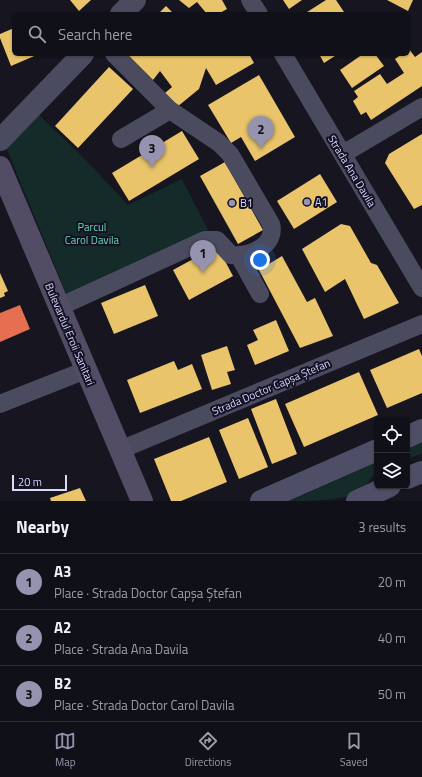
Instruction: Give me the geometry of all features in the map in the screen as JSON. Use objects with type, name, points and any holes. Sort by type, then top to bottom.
[{"type":"main road","name":"Bulevardul Eroii Sanitari","points":[[0,167],[142,501]]},
{"type":"main road","points":[[410,436],[422,430]]},
{"type":"main road","points":[[261,501],[374,451]]},
{"type":"main road","points":[[410,477],[422,472]]},
{"type":"main road","points":[[357,501],[383,489]]},
{"type":"street","points":[[123,12],[134,0]]},
{"type":"street","points":[[250,0],[258,12]]},
{"type":"street","points":[[0,140],[81,56]]},
{"type":"street","points":[[59,307],[205,240],[217,240],[232,255],[239,256],[249,254],[265,245],[272,238],[273,231],[271,224],[230,154],[219,143],[170,110],[116,56]]},
{"type":"street","name":"Strada Ana Davila","points":[[284,56],[422,288]]},
{"type":"street","points":[[343,154],[422,107]]},
{"type":"street","points":[[121,139],[170,110]]},
{"type":"street","points":[[239,256],[260,294]]},
{"type":"street","name":"Strada Doctor Capșa Ștefan","points":[[120,450],[422,324]]},
{"type":"street","points":[[0,404],[86,370]]},
{"type":"green space","name":"Parcul Carol Davila","points":[[38,114],[87,161],[128,205],[182,179],[208,230],[67,295],[5,145]]},
{"type":"green space","points":[[422,442],[422,453],[410,459],[410,448]]},
{"type":"green space","points":[[374,463],[374,475],[367,485],[356,493],[329,500],[290,501]]},
{"type":"building: Homes","points":[[70,0],[91,0],[79,11]]},
{"type":"building: Homes","points":[[179,0],[222,0],[227,9],[222,12],[205,12],[197,2],[189,8]]},
{"type":"building: Homes","points":[[283,0],[302,0],[289,9]]},
{"type":"building: Homes","points":[[326,0],[336,0],[344,12],[307,12]]},
{"type":"building: Homes","points":[[387,0],[413,0],[408,11]]},
{"type":"building: Homes","points":[[166,6],[172,12],[160,12]]},
{"type":"building: Homes","points":[[12,29],[12,56],[34,56],[11,66],[0,38],[0,34]]},
{"type":"building: Homes","points":[[410,50],[415,57],[422,52],[422,86],[371,120],[366,112],[361,115],[353,101],[358,97],[354,91],[380,74],[387,84],[404,73],[395,59],[399,56],[410,56]]},
{"type":"building: Homes","points":[[129,56],[250,56],[254,63],[216,85],[206,68],[199,89],[177,107],[165,93],[172,87],[160,71],[153,80]]},
{"type":"building: Homes","points":[[320,56],[335,56],[324,63]]},
{"type":"building: Homes","points":[[360,56],[376,56],[384,66],[352,88],[340,70]]},
{"type":"building: Homes","points":[[109,67],[133,89],[78,148],[55,126]]},
{"type":"building: Homes","points":[[259,75],[295,137],[255,161],[241,137],[231,143],[208,105]]},
{"type":"building: Homes","points":[[182,131],[199,159],[129,201],[112,173]]},
{"type":"building: Homes","points":[[422,134],[422,205],[414,209],[385,163],[389,154]]},
{"type":"building: Homes","name":"B1","points":[[225,162],[263,230],[238,244],[200,176]]},
{"type":"building: Homes","name":"A1","points":[[320,174],[337,202],[294,229],[277,201]]},
{"type":"building: Homes","points":[[341,224],[350,226],[371,263],[377,265],[399,303],[364,319],[345,279],[325,292],[302,249]]},
{"type":"building: Homes","points":[[217,246],[233,276],[189,300],[173,270]]},
{"type":"building: Homes","points":[[282,256],[307,302],[315,298],[333,336],[300,348],[259,270]]},
{"type":"building: Homes","points":[[0,273],[8,291],[4,293],[5,296],[0,298]]},
{"type":"building: Homes","points":[[145,285],[158,316],[114,334],[101,303]]},
{"type":"building: Homes","points":[[276,320],[289,351],[255,365],[247,345],[258,340],[253,330]]},
{"type":"building: Homes","points":[[227,346],[235,370],[227,372],[231,384],[212,390],[201,355]]},
{"type":"building: Homes","points":[[419,349],[422,356],[422,393],[387,408],[370,370]]},
{"type":"building: Homes","points":[[174,361],[178,370],[192,364],[202,389],[140,413],[127,380]]},
{"type":"building: Homes","points":[[359,372],[378,415],[304,447],[285,404]]},
{"type":"building: Homes","points":[[276,399],[297,454],[272,464],[251,409]]},
{"type":"building: Homes","points":[[248,418],[268,467],[239,479],[219,430]]},
{"type":"building: Homes","points":[[209,437],[227,482],[181,501],[171,501],[154,459]]},
{"type":"building: Homes","points":[[80,488],[86,501],[51,501],[50,498]]},
{"type":"building: Shops","points":[[20,305],[30,329],[0,342],[0,313]]},
{"type":"place","name":"A2","points":[[261,149]]},
{"type":"place","name":"B2","points":[[152,168]]},
{"type":"place","name":"A1","points":[[307,202]]},
{"type":"place","name":"B1","points":[[232,203]]},
{"type":"place","name":"A3","points":[[203,273]]}]
